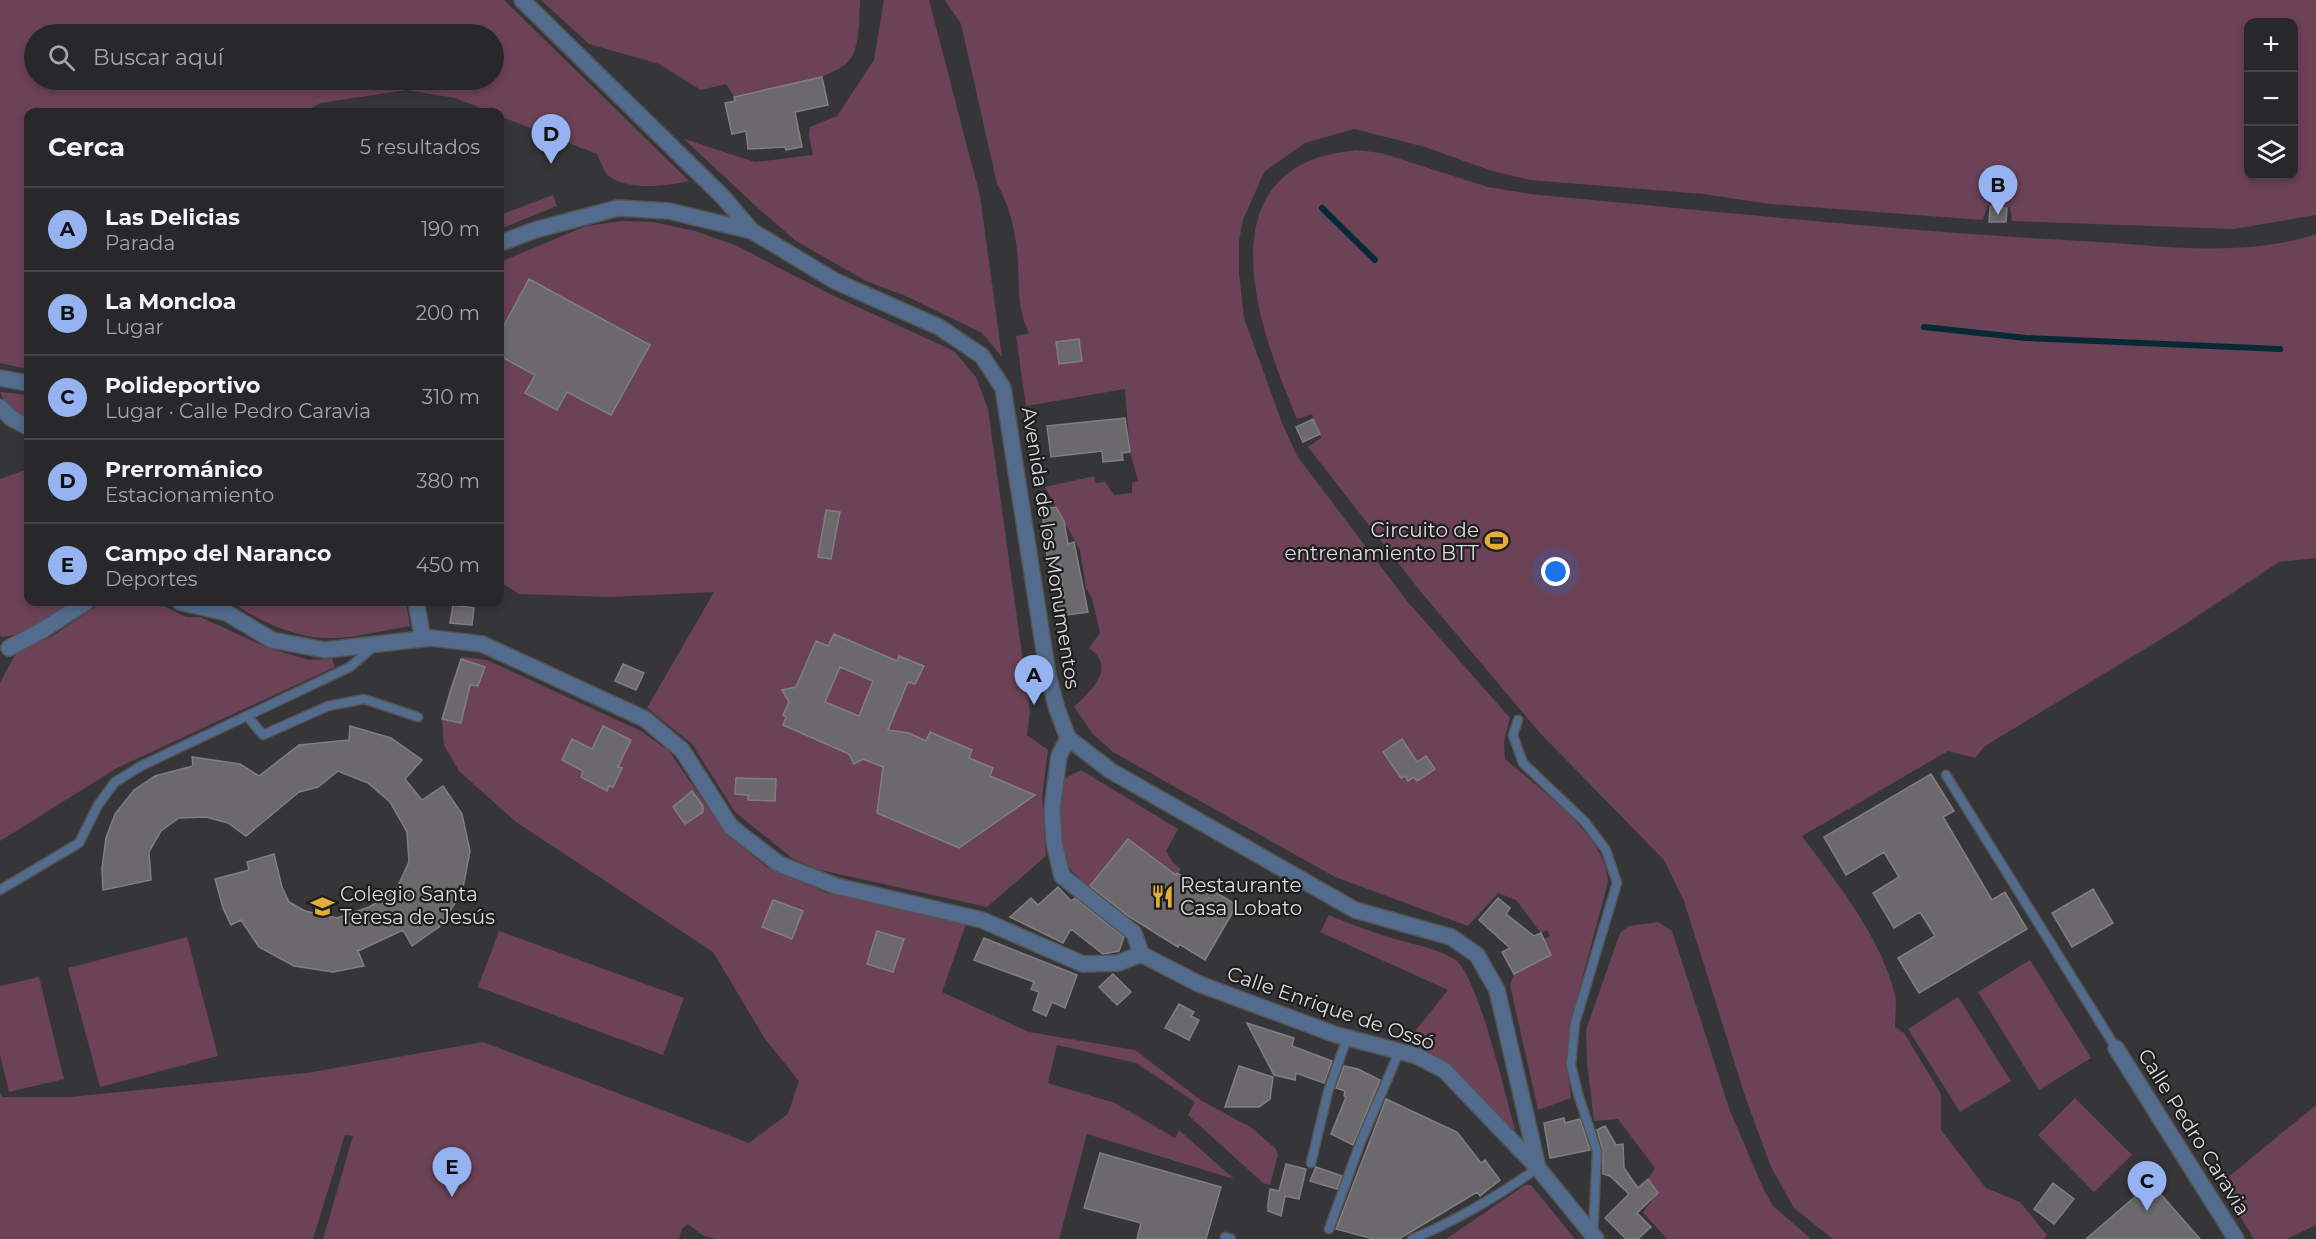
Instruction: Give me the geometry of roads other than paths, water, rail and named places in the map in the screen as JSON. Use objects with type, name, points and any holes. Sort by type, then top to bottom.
[{"type":"street","name":"Avenida de los Monumentos","points":[[522,0],[724,198],[752,231],[835,281],[939,327],[982,356],[1003,388],[1048,675],[1068,738]]},
{"type":"street","points":[[504,242],[535,230],[618,208],[669,211],[752,231]]},
{"type":"street","points":[[0,378],[24,382]]},
{"type":"street","points":[[0,407],[11,418],[24,425]]},
{"type":"street","points":[[4,645],[43,630],[80,606]]},
{"type":"street","points":[[417,606],[423,639]]},
{"type":"street","points":[[223,607],[272,640],[325,650],[423,639],[482,644],[645,719],[682,750],[731,827],[779,864],[836,886],[982,920],[1083,964],[1118,963],[1141,954],[1134,933],[1062,876],[1054,842],[1052,810],[1059,756],[1068,738],[1111,771],[1354,910],[1451,937],[1477,956],[1497,990],[1538,1168],[1594,1237]]},
{"type":"street","name":"Calle Enrique de Ossó","points":[[1141,954],[1199,984],[1347,1038],[1417,1056],[1444,1070],[1538,1168]]},
{"type":"street","name":"Calle Pedro Caravia","points":[[2116,1048],[2236,1239]]},
{"type":"lane","points":[[0,890],[79,843],[98,805],[116,782],[141,766],[350,667],[377,644]]},
{"type":"lane","points":[[246,716],[263,735],[328,706],[364,699],[418,717]]},
{"type":"lane","points":[[1518,720],[1513,735],[1523,763],[1585,822],[1606,850],[1617,883],[1575,1023],[1571,1065],[1597,1151],[1594,1237]]},
{"type":"lane","points":[[1946,775],[2116,1048]]},
{"type":"lane","points":[[1311,1163],[1328,1092],[1347,1038]]},
{"type":"lane","points":[[1329,1229],[1361,1141],[1399,1052]]},
{"type":"lane","points":[[1412,1239],[1475,1210],[1538,1168]]},
{"type":"waterway","points":[[1322,208],[1375,260]]},
{"type":"waterway","points":[[1924,327],[2026,338],[2280,349]]},
{"type":"place","name":"Prerrománico","points":[[551,164]]},
{"type":"place","name":"La Moncloa","points":[[1998,215]]},
{"type":"place","name":"Circuito de entrenamiento BTT","points":[[1497,541]]},
{"type":"place","name":"Las Delicias","points":[[1034,705]]},
{"type":"place","name":"Restaurante Casa Lobato","points":[[1162,896]]},
{"type":"place","name":"Colegio Santa Teresa de Jesús","points":[[322,906]]},
{"type":"place","name":"Campo del Naranco","points":[[452,1197]]},
{"type":"place","name":"Polideportivo","points":[[2147,1211]]}]
